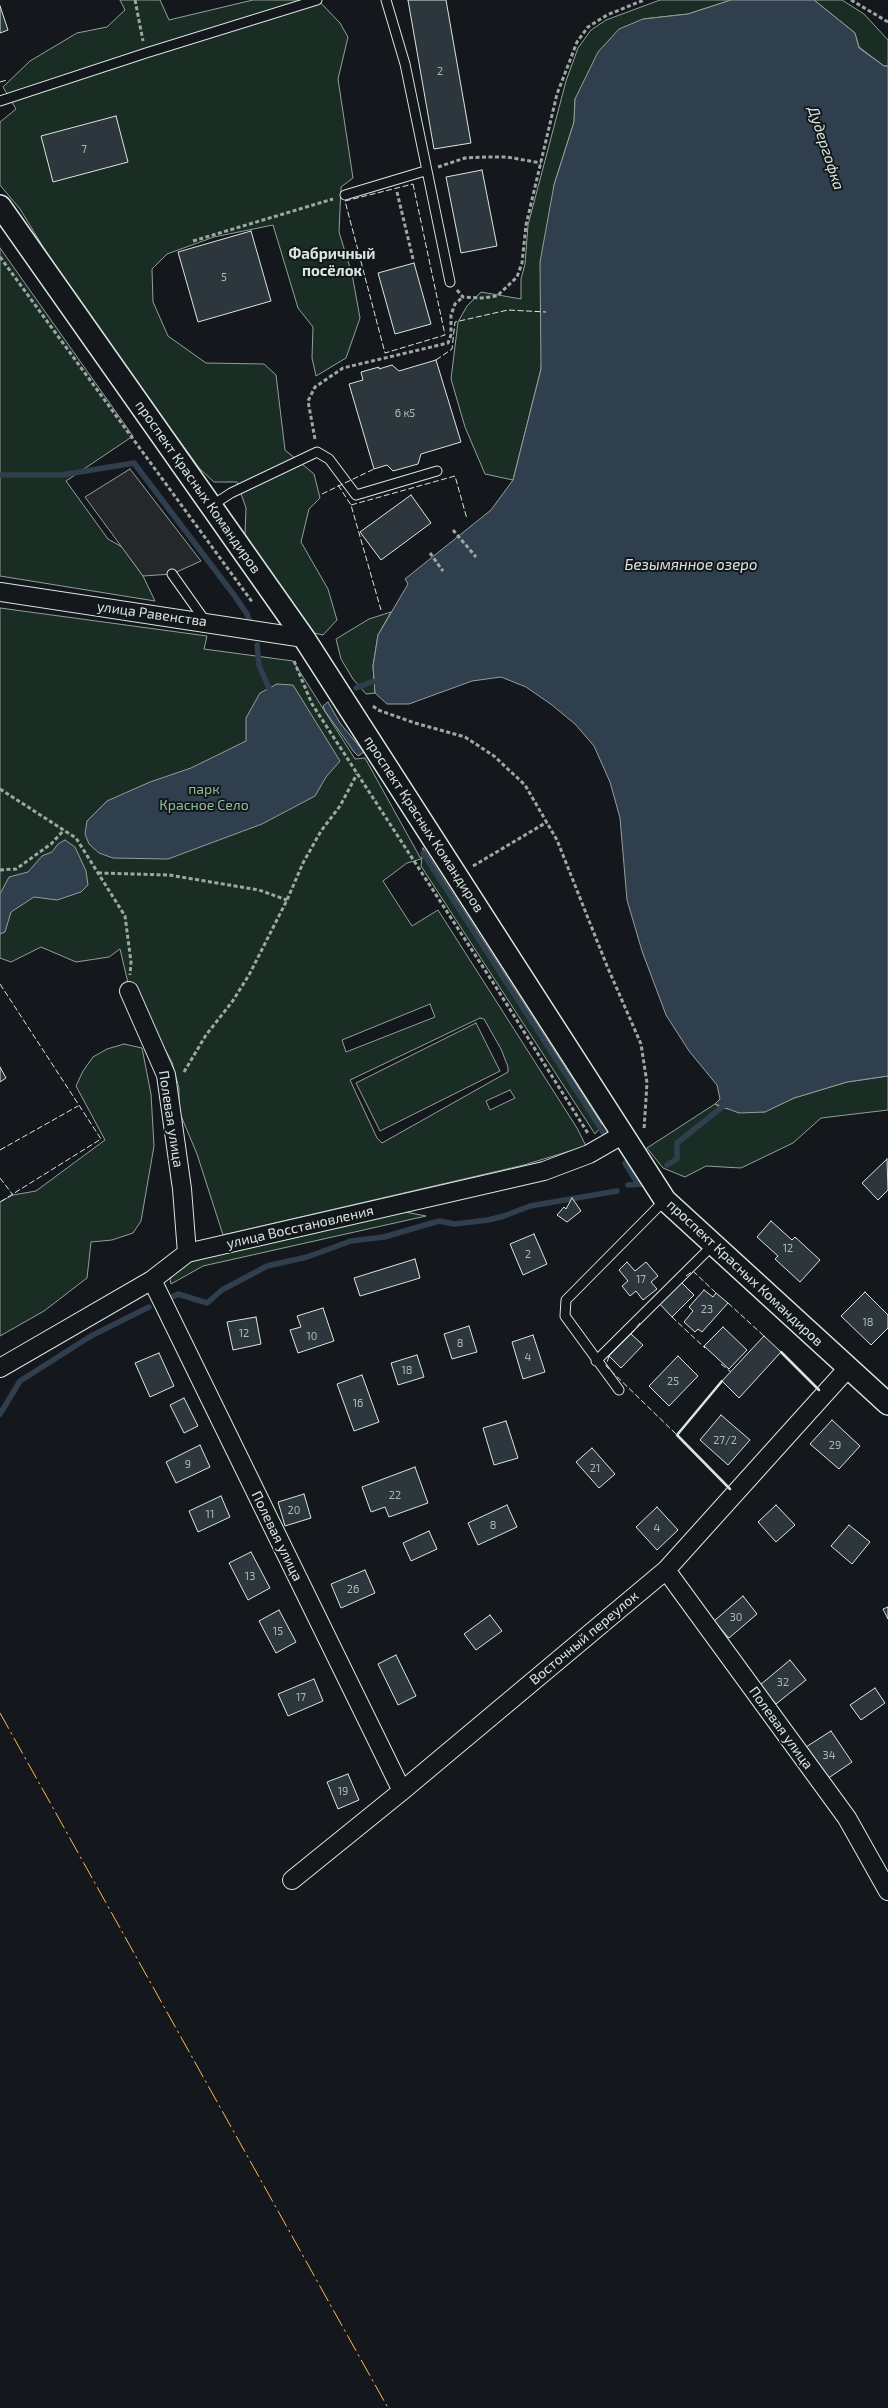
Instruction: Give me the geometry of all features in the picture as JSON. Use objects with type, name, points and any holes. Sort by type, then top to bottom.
[{"type":"street","name":"проспект Красных Командиров","points":[[0,206],[304,638],[622,1136],[666,1200],[888,1404]]},
{"type":"street","name":"улица Равенства","points":[[0,592],[304,638]]},
{"type":"street","name":"Полевая улица","points":[[128,991],[160,1060],[169,1093],[182,1189],[187,1253]]},
{"type":"street","name":"улица Восстановления","points":[[0,1368],[152,1280],[187,1253],[544,1171],[589,1154],[622,1136]]},
{"type":"street","name":"Полевая улица","points":[[152,1280],[402,1791]]},
{"type":"street","name":"Восточный переулок","points":[[292,1880],[402,1791],[666,1570],[848,1368]]},
{"type":"street","name":"Полевая улица","points":[[666,1570],[847,1818],[888,1891]]},
{"type":"lane","points":[[0,100],[146,52],[318,0]]},
{"type":"lane","points":[[386,0],[405,64],[425,171],[450,282]]},
{"type":"lane","points":[[345,196],[425,171]]},
{"type":"lane","points":[[211,506],[231,494],[317,452],[329,459],[356,495],[437,471]]},
{"type":"lane","points":[[172,574],[206,622]]},
{"type":"lane","points":[[619,1390],[565,1316],[566,1300],[666,1200]]},
{"type":"lane","points":[[596,1361],[713,1244]]},
{"type":"path","points":[[136,0],[146,52]]},
{"type":"path","points":[[317,452],[308,400],[315,387],[342,368],[448,343],[451,335],[451,315],[455,304],[463,297],[482,298],[497,296],[517,277],[522,263],[526,225],[557,94],[577,42],[588,27],[607,15],[644,0]]},
{"type":"path","points":[[851,0],[888,22]]},
{"type":"path","points":[[425,171],[465,158],[507,157],[541,163]]},
{"type":"path","points":[[394,180],[413,259]]},
{"type":"path","points":[[192,241],[345,196]]},
{"type":"path","points":[[0,256],[275,633]]},
{"type":"path","points":[[450,282],[463,297]]},
{"type":"path","points":[[453,530],[476,557]]},
{"type":"path","points":[[430,554],[443,571]]},
{"type":"path","points":[[293,659],[312,704],[591,1137]]},
{"type":"path","points":[[378,710],[465,737],[494,756],[525,785],[557,840],[607,966],[641,1044],[647,1083],[644,1140]]},
{"type":"path","points":[[169,1093],[206,1034],[232,1002],[249,975],[287,900],[303,863],[321,831],[340,806],[356,774]]},
{"type":"path","points":[[0,789],[76,838],[124,916],[130,962],[128,991]]},
{"type":"path","points":[[471,868],[547,822]]},
{"type":"path","points":[[0,870],[16,869],[51,844],[64,830]]},
{"type":"path","points":[[98,873],[169,875],[259,890],[287,900]]},
{"type":"path","points":[[437,898],[442,894]]},
{"type":"green space","points":[[120,0],[160,0],[169,20],[253,0],[318,0],[340,23],[348,37],[338,79],[353,178],[341,187],[339,232],[352,274],[360,318],[346,358],[316,376],[312,358],[313,327],[298,308],[273,225],[214,237],[167,254],[152,269],[153,302],[168,336],[206,363],[264,364],[276,375],[285,450],[314,474],[320,498],[309,509],[301,542],[328,589],[337,620],[323,635],[314,633],[297,619],[291,603],[245,534],[246,508],[237,482],[214,482],[200,469],[70,291],[20,209],[0,185],[0,122],[16,109],[3,87],[30,61],[77,33],[107,27],[125,10]]},
{"type":"green space","points":[[660,0],[731,0],[688,14],[643,19],[575,99],[574,122],[554,185],[541,369],[513,480],[485,474],[465,427],[451,379],[458,322],[467,306],[481,292],[521,299],[521,279],[525,264],[528,225],[566,81],[578,48],[591,30],[606,20]]},
{"type":"green space","points":[[814,0],[842,0],[864,14],[888,40],[888,66],[884,66],[859,47],[855,33]]},
{"type":"green space","points":[[0,248],[133,436],[66,481],[108,539],[122,547],[143,576],[155,601],[0,576]]},
{"type":"green space","name":"парк Красное Село","points":[[0,608],[207,636],[204,649],[293,661],[355,759],[365,758],[421,859],[407,863],[383,881],[412,926],[438,910],[577,1128],[586,1146],[524,1165],[223,1235],[197,1154],[179,1111],[179,1088],[172,1062],[128,983],[120,949],[109,957],[76,962],[41,947],[11,962],[0,958]],"holes":[[[430,1004],[435,1017],[346,1052],[342,1040]],[[480,1018],[484,1019],[501,1049],[508,1067],[508,1072],[382,1143],[377,1138],[350,1080]],[[510,1090],[515,1098],[490,1110],[486,1101]]]},
{"type":"green space","points":[[391,612],[378,635],[373,666],[375,693],[366,694],[353,679],[341,659],[336,639],[369,619]]},
{"type":"green space","points":[[423,848],[602,1125],[595,1134],[421,866]]},
{"type":"green space","points":[[476,1023],[500,1071],[380,1131],[356,1083]]},
{"type":"green space","points":[[124,1044],[142,1048],[151,1094],[154,1146],[141,1221],[133,1233],[112,1240],[91,1242],[87,1278],[44,1311],[0,1336],[0,1202],[13,1195],[36,1191],[105,1140],[76,1086],[83,1071],[93,1057],[107,1049]]},
{"type":"green space","points":[[888,1076],[888,1110],[821,1118],[793,1143],[741,1168],[706,1166],[685,1177],[663,1168],[647,1148],[715,1104],[720,1108],[764,1112],[794,1098],[847,1082]]},
{"type":"green space","points":[[395,1210],[426,1216],[203,1266],[171,1284],[170,1279],[188,1260]]},
{"type":"shaded area","points":[[130,469],[201,561],[172,574],[143,576],[85,497]]},
{"type":"water","name":"Безымянное озеро","points":[[731,0],[814,0],[855,33],[859,48],[884,66],[888,66],[888,1076],[847,1082],[794,1098],[765,1112],[739,1113],[715,1104],[720,1099],[717,1085],[689,1051],[666,1015],[642,951],[627,900],[620,818],[610,782],[594,746],[575,724],[552,705],[526,687],[501,677],[472,681],[409,704],[387,704],[375,693],[373,666],[378,635],[408,584],[405,579],[491,510],[513,480],[541,369],[540,262],[554,185],[574,122],[575,99],[598,52],[619,29],[643,19],[688,14]]},
{"type":"water","points":[[277,684],[293,685],[340,761],[326,777],[315,796],[262,824],[168,859],[113,858],[99,853],[89,844],[85,834],[87,821],[107,801],[150,782],[191,768],[246,741],[246,718],[260,693]]},
{"type":"water","points":[[328,702],[340,723],[364,752],[358,756],[325,711],[323,706]]},
{"type":"water","points":[[65,840],[75,847],[86,871],[88,885],[81,892],[57,900],[34,897],[11,912],[5,932],[0,934],[0,894],[9,877],[28,872],[42,856],[52,852],[58,844]]},
{"type":"building","points":[[408,0],[446,0],[471,143],[434,149]]},
{"type":"building","points":[[0,6],[8,30],[0,33]]},
{"type":"building","points":[[116,116],[128,162],[53,182],[41,136]]},
{"type":"building","points":[[482,170],[497,246],[461,253],[446,177]]},
{"type":"building","points":[[251,231],[271,301],[198,322],[178,252]]},
{"type":"building","points":[[414,263],[431,324],[395,334],[378,273]]},
{"type":"building","points":[[436,360],[461,442],[421,454],[418,464],[393,471],[387,465],[374,469],[349,384],[363,380],[361,372],[379,367],[379,369],[392,365],[399,371]]},
{"type":"building","points":[[411,495],[431,523],[381,560],[360,532]]},
{"type":"building","points":[[0,1067],[6,1078],[0,1082]]},
{"type":"building","points":[[887,1159],[888,1190],[878,1200],[862,1183]]},
{"type":"building","points":[[572,1198],[581,1211],[567,1222],[557,1215],[564,1207],[566,1209]]},
{"type":"building","points":[[771,1221],[792,1240],[795,1237],[820,1260],[800,1282],[775,1259],[778,1256],[757,1237]]},
{"type":"building","points":[[534,1234],[547,1264],[523,1275],[510,1244]]},
{"type":"building","points":[[415,1259],[420,1278],[360,1296],[354,1278]]},
{"type":"building","points":[[627,1262],[635,1271],[646,1262],[658,1276],[651,1282],[657,1289],[643,1300],[636,1291],[630,1296],[622,1286],[628,1281],[619,1270]]},
{"type":"building","points":[[680,1281],[694,1295],[672,1317],[658,1302]]},
{"type":"building","points":[[704,1290],[713,1297],[716,1293],[728,1303],[702,1332],[698,1329],[695,1332],[684,1322],[693,1311],[689,1307]]},
{"type":"building","points":[[865,1292],[888,1315],[888,1328],[871,1345],[841,1316]]},
{"type":"building","points":[[323,1308],[334,1341],[298,1353],[290,1330],[301,1327],[297,1316]]},
{"type":"building","points":[[256,1317],[261,1344],[233,1350],[227,1322]]},
{"type":"building","points":[[469,1326],[477,1352],[452,1359],[444,1334]]},
{"type":"building","points":[[723,1327],[747,1350],[729,1369],[704,1346]]},
{"type":"building","points":[[631,1334],[643,1345],[621,1368],[609,1356]]},
{"type":"building","points":[[533,1335],[545,1372],[523,1379],[512,1342]]},
{"type":"building","points":[[764,1336],[781,1352],[739,1398],[722,1381]]},
{"type":"building","points":[[159,1353],[174,1386],[150,1397],[135,1363]]},
{"type":"building","points":[[417,1355],[424,1377],[398,1385],[391,1363]]},
{"type":"building","points":[[678,1356],[698,1376],[669,1406],[649,1386]]},
{"type":"building","points":[[362,1375],[379,1422],[354,1431],[337,1384]]},
{"type":"building","points":[[184,1398],[198,1426],[184,1433],[170,1405]]},
{"type":"building","points":[[721,1415],[750,1440],[728,1465],[700,1440]]},
{"type":"building","points":[[832,1420],[860,1446],[839,1469],[810,1444]]},
{"type":"building","points":[[506,1421],[518,1458],[494,1465],[483,1428]]},
{"type":"building","points":[[200,1445],[210,1467],[176,1483],[166,1462]]},
{"type":"building","points":[[592,1448],[615,1474],[599,1488],[576,1462]]},
{"type":"building","points":[[415,1467],[428,1503],[389,1517],[385,1507],[371,1512],[362,1487]]},
{"type":"building","points":[[304,1494],[311,1518],[285,1526],[278,1502]]},
{"type":"building","points":[[221,1496],[230,1517],[198,1532],[189,1511]]},
{"type":"building","points":[[507,1505],[517,1527],[478,1545],[468,1523]]},
{"type":"building","points":[[776,1505],[795,1525],[776,1542],[758,1522]]},
{"type":"building","points":[[657,1507],[678,1530],[657,1550],[636,1527]]},
{"type":"building","points":[[849,1525],[870,1542],[852,1564],[831,1546]]},
{"type":"building","points":[[429,1531],[437,1549],[411,1561],[403,1543]]},
{"type":"building","points":[[251,1552],[270,1588],[248,1600],[229,1563]]},
{"type":"building","points":[[365,1570],[375,1593],[341,1608],[331,1584]]},
{"type":"building","points":[[743,1596],[757,1614],[729,1638],[714,1621]]},
{"type":"building","points":[[888,1607],[888,1619],[883,1609]]},
{"type":"building","points":[[279,1610],[296,1642],[276,1653],[259,1621]]},
{"type":"building","points":[[490,1615],[502,1631],[476,1650],[464,1634]]},
{"type":"building","points":[[396,1655],[416,1696],[398,1705],[378,1664]]},
{"type":"building","points":[[790,1660],[806,1680],[776,1704],[760,1685]]},
{"type":"building","points":[[314,1679],[323,1701],[288,1716],[278,1694]]},
{"type":"building","points":[[875,1688],[885,1703],[861,1720],[850,1705]]},
{"type":"building","points":[[831,1731],[852,1762],[827,1779],[806,1747]]},
{"type":"building","points":[[348,1774],[359,1800],[338,1809],[327,1782]]},
{"type":"waterway","points":[[0,475],[61,475],[134,463],[234,595],[247,614],[251,625]]},
{"type":"waterway","points":[[257,645],[259,665],[272,695]]},
{"type":"waterway","points":[[356,688],[371,682],[380,681]]},
{"type":"waterway","points":[[423,853],[605,1135]]},
{"type":"waterway","points":[[667,1165],[677,1159],[677,1143],[726,1104]]},
{"type":"waterway","points":[[625,1163],[638,1184]]},
{"type":"waterway","points":[[628,1185],[641,1184]]},
{"type":"waterway","points":[[172,1297],[178,1294],[207,1303],[222,1290],[267,1266],[307,1257],[351,1241],[384,1237],[439,1221],[455,1224],[488,1220],[530,1206],[617,1191]]},
{"type":"waterway","points":[[0,1414],[20,1381],[91,1336],[149,1307]]},
{"type":"fence","points":[[0,82],[7,80]]},
{"type":"fence","points":[[413,184],[445,335],[385,353],[345,201],[413,184]]},
{"type":"fence","points":[[436,360],[452,349],[455,322],[508,310],[546,312]]},
{"type":"fence","points":[[322,494],[374,469]]},
{"type":"fence","points":[[351,505],[455,476],[467,519]]},
{"type":"fence","points":[[338,485],[351,505],[381,610]]},
{"type":"fence","points":[[0,984],[101,1139],[0,1202]]},
{"type":"fence","points":[[0,1150],[78,1106]]},
{"type":"fence","points":[[0,1178],[13,1195]]},
{"type":"fence","points":[[686,1276],[693,1271],[716,1293]]},
{"type":"fence","points":[[728,1303],[764,1336]]},
{"type":"fence","points":[[672,1317],[705,1348]]},
{"type":"fence","points":[[631,1334],[640,1323]]},
{"type":"fence","points":[[609,1356],[606,1366],[677,1435]]},
{"type":"fence","points":[[721,1364],[731,1372]]},
{"type":"wall","points":[[781,1352],[819,1390]]},
{"type":"wall","points":[[722,1381],[677,1435],[730,1489]]},
{"type":"power","points":[[0,1713],[388,2408]]},
{"type":"district","name":"Фабричный посёлок","points":[[332,262]]},
{"type":"water label","name":"Дудергофка","points":[[826,148]]}]
